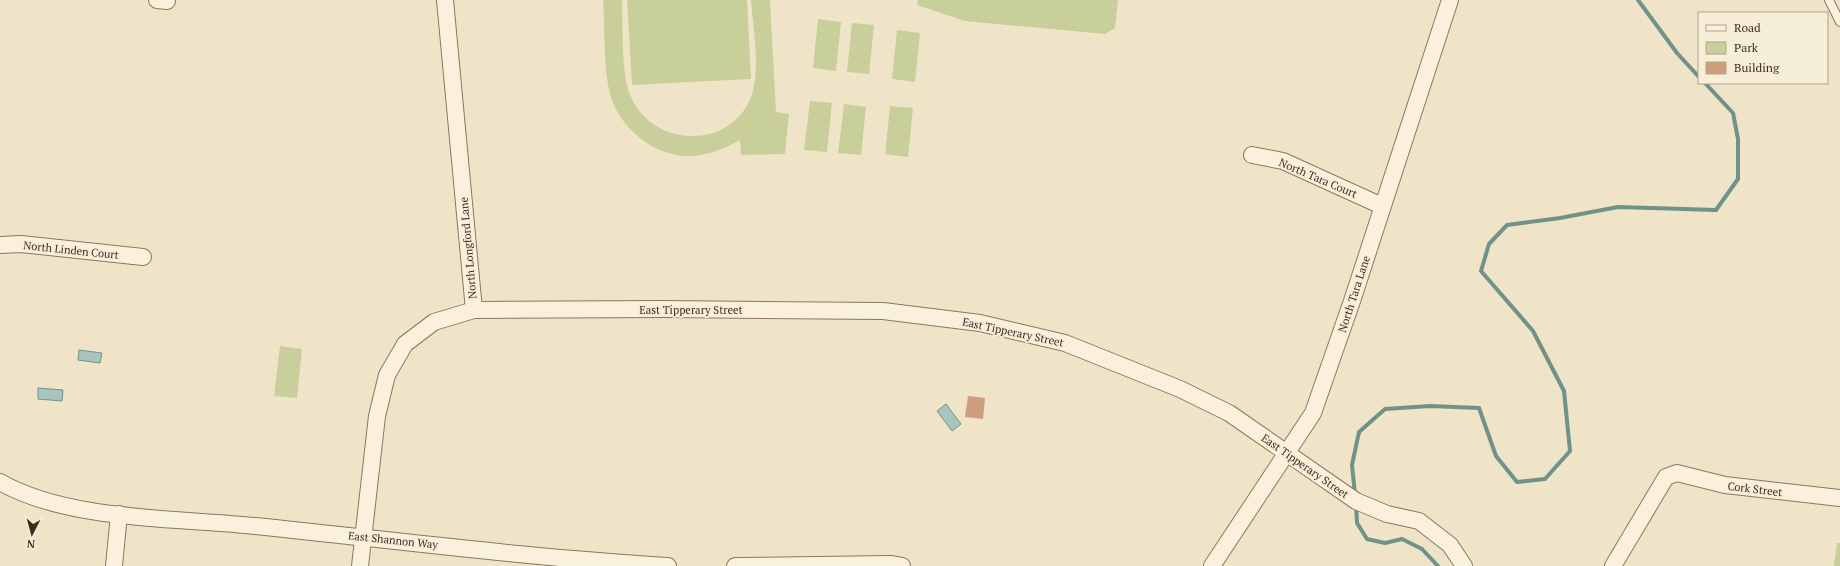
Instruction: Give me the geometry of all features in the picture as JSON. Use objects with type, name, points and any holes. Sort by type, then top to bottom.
[{"type":"street","name":"North Longford Lane","points":[[360,566],[377,416],[387,375],[405,344],[434,322],[474,310],[445,0]]},
{"type":"street","name":"North Tara Lane","points":[[1212,566],[1313,413],[1352,301],[1450,0]]},
{"type":"street","name":"North Tara Court","points":[[1252,155],[1283,161],[1382,206]]},
{"type":"street","name":"North Linden Court","points":[[0,245],[21,244],[143,257]]},
{"type":"street","name":"East Tipperary Street","points":[[474,310],[883,311],[980,323],[1065,343],[1180,389],[1228,413],[1356,501],[1387,514],[1419,521],[1450,545],[1464,566]]},
{"type":"street","name":"Cork Street","points":[[1613,566],[1666,477],[1677,473],[1690,475],[1725,485],[1840,498]]},
{"type":"street","name":"East Shannon Way","points":[[0,482],[16,491],[51,504],[119,514],[363,537],[595,562],[668,566]]},
{"type":"street","points":[[114,566],[119,514]]},
{"type":"street","points":[[735,566],[890,564],[902,566]]},
{"type":"lane","points":[[1829,0],[1840,22]]},
{"type":"green space","points":[[603,0],[622,0],[623,50],[628,88],[631,97],[641,114],[656,126],[673,133],[691,136],[709,134],[726,127],[741,115],[751,97],[756,75],[755,36],[751,0],[770,0],[776,112],[789,114],[785,154],[741,155],[740,140],[722,149],[709,153],[695,156],[675,155],[651,146],[640,138],[622,120],[611,97],[608,86],[605,62]]},
{"type":"green space","points":[[627,0],[747,0],[751,79],[632,85]]},
{"type":"green space","points":[[918,0],[1118,0],[1115,28],[1105,34],[965,21],[917,5]]},
{"type":"green space","points":[[818,19],[841,22],[836,71],[813,68]]},
{"type":"green space","points":[[852,23],[874,25],[869,74],[847,72]]},
{"type":"green space","points":[[897,30],[920,33],[915,82],[892,79]]},
{"type":"green space","points":[[810,101],[832,103],[827,152],[804,150]]},
{"type":"green space","points":[[844,104],[866,107],[861,155],[838,153]]},
{"type":"green space","points":[[890,106],[913,108],[908,157],[885,154]]},
{"type":"green space","points":[[280,346],[302,349],[297,398],[274,396]]},
{"type":"green space","points":[[1837,543],[1840,543],[1840,566],[1834,566]]},
{"type":"water","points":[[79,350],[102,353],[100,363],[78,360]]},
{"type":"water","points":[[38,388],[63,390],[62,401],[38,399]]},
{"type":"water","points":[[946,404],[961,424],[952,431],[937,411]]},
{"type":"building","points":[[968,396],[985,398],[983,419],[965,417]]},
{"type":"waterway","points":[[1638,0],[1677,53],[1698,76]]},
{"type":"waterway","points":[[1355,494],[1352,465],[1359,432],[1385,409],[1430,406],[1479,408],[1496,456],[1517,482],[1545,479],[1570,451],[1564,391],[1533,331],[1481,271],[1489,244],[1507,225],[1560,218],[1618,207],[1716,210],[1738,179],[1738,139],[1733,113],[1706,84]]},
{"type":"waterway","points":[[1356,505],[1357,523],[1367,539],[1385,543],[1402,539],[1422,549],[1438,566]]}]
